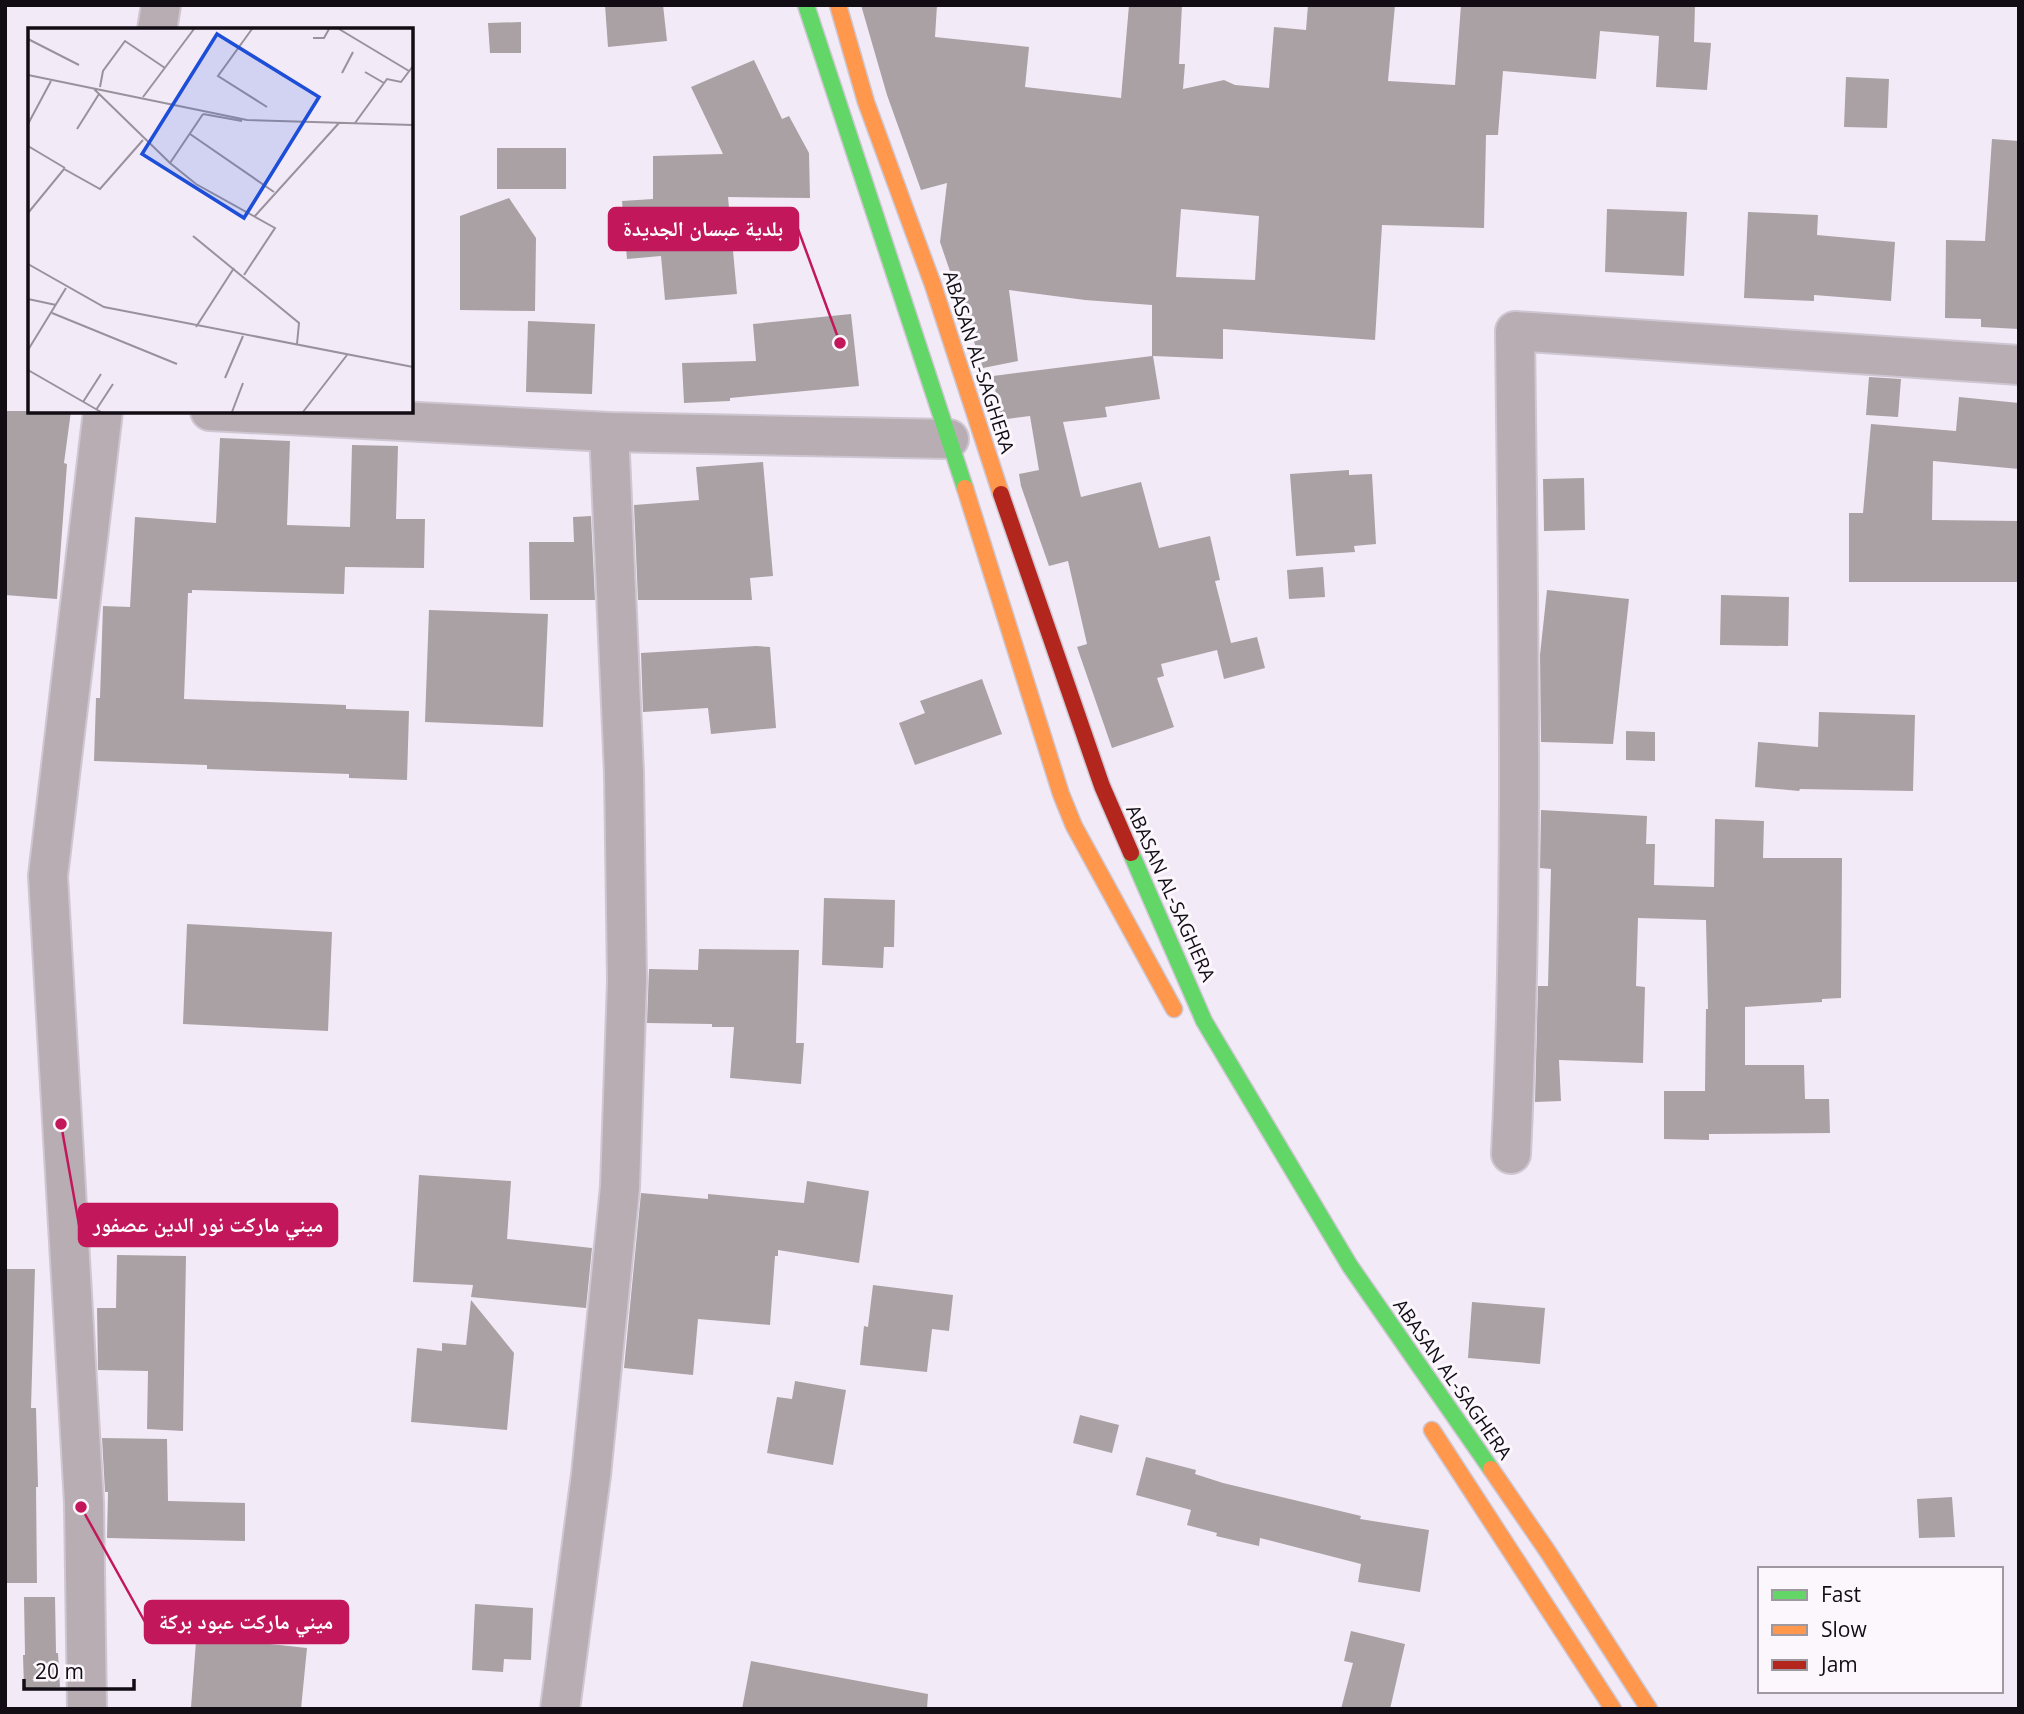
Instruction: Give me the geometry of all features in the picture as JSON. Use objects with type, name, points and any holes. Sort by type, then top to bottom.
[{"type":"main road","points":[[806,5],[949,439],[1065,805],[1184,1028]]},
{"type":"main road","name":"ABASAN AL-SAGHERA","points":[[838,5],[866,102],[933,285],[1004,507],[1102,786],[1204,1021],[1350,1266],[1548,1552],[1649,1709]]},
{"type":"main road","points":[[1423,1416],[1613,1709]]},
{"type":"street","points":[[157,28],[161,5]]},
{"type":"street","points":[[1510,1154],[1515,1055],[1520,797],[1515,331],[2019,365]]},
{"type":"street","points":[[87,1709],[84,1503],[48,876],[103,413]]},
{"type":"street","points":[[248,413],[609,432],[949,439]]},
{"type":"street","points":[[560,1709],[591,1475],[620,1187],[626,1009],[624,773],[609,432]]},
{"type":"building","points":[[605,5],[663,5],[667,41],[608,47]]},
{"type":"building","points":[[861,5],[937,5],[935,37],[1029,47],[1025,87],[1121,98],[1129,5],[1182,5],[1179,64],[1185,64],[1183,89],[1224,80],[1235,85],[1269,88],[1274,27],[1306,30],[1308,5],[1395,5],[1388,81],[1455,85],[1461,5],[1695,5],[1694,42],[1711,43],[1707,90],[1656,87],[1659,36],[1600,31],[1596,79],[1503,71],[1498,135],[1486,135],[1484,228],[1382,225],[1375,340],[1223,329],[1223,359],[1153,356],[1160,399],[1105,407],[1107,417],[1063,422],[1081,497],[1141,482],[1159,548],[1210,536],[1220,580],[1215,581],[1231,643],[1257,637],[1265,668],[1224,679],[1217,650],[1161,664],[1164,676],[1157,678],[1174,727],[1112,748],[1077,647],[1087,644],[1068,561],[1049,566],[1021,486],[1019,474],[1039,470],[1030,416],[1000,420],[993,376],[1152,356],[1152,305],[1009,290],[1018,361],[983,368],[940,242],[947,183],[921,190],[887,95]],"holes":[[[1181,209],[1259,216],[1255,280],[1176,277]]]},
{"type":"building","points":[[521,22],[521,53],[490,53],[488,23]]},
{"type":"building","points":[[754,60],[782,119],[789,116],[809,153],[810,198],[728,197],[737,294],[665,300],[661,256],[627,259],[622,201],[653,199],[653,156],[723,154],[691,87]]},
{"type":"building","points":[[1846,77],[1889,79],[1887,128],[1844,127]]},
{"type":"building","points":[[1992,139],[2019,141],[2019,329],[1981,327],[1981,319],[1945,318],[1946,240],[1985,241]]},
{"type":"building","points":[[497,148],[566,148],[566,189],[497,189]]},
{"type":"building","points":[[509,198],[536,238],[535,311],[460,310],[460,216]]},
{"type":"building","points":[[1607,209],[1687,212],[1684,276],[1605,272]]},
{"type":"building","points":[[1748,212],[1818,215],[1817,235],[1895,242],[1891,301],[1814,295],[1814,301],[1744,298]]},
{"type":"building","points":[[851,314],[859,386],[730,398],[730,401],[684,403],[682,363],[756,361],[753,324]]},
{"type":"building","points":[[528,321],[595,324],[592,394],[526,392]]},
{"type":"building","points":[[1869,377],[1901,379],[1898,417],[1866,415]]},
{"type":"building","points":[[1959,397],[2019,403],[2019,469],[1933,461],[1932,520],[2019,521],[2019,582],[1849,582],[1849,513],[1863,513],[1871,424],[1956,431]]},
{"type":"building","points":[[5,411],[71,413],[64,463],[67,464],[57,599],[5,595]]},
{"type":"building","points":[[220,438],[290,441],[287,525],[350,527],[352,445],[398,446],[396,519],[425,519],[424,568],[345,567],[344,594],[192,590],[192,593],[188,593],[184,699],[346,705],[346,709],[409,711],[407,780],[349,778],[349,774],[207,769],[207,765],[94,761],[96,698],[100,698],[103,606],[130,607],[135,517],[216,523]]},
{"type":"building","points":[[763,462],[773,576],[750,578],[752,600],[638,600],[634,505],[699,500],[696,467]]},
{"type":"building","points":[[1349,470],[1349,475],[1372,474],[1376,544],[1354,546],[1355,552],[1296,556],[1290,474]]},
{"type":"building","points":[[1584,478],[1585,530],[1544,531],[1543,479]]},
{"type":"building","points":[[591,516],[595,600],[530,600],[529,542],[574,542],[573,517]]},
{"type":"building","points":[[1323,567],[1325,597],[1289,599],[1287,570]]},
{"type":"building","points":[[1547,590],[1629,599],[1613,744],[1541,742],[1540,655]]},
{"type":"building","points":[[1721,595],[1789,597],[1788,646],[1720,645]]},
{"type":"building","points":[[429,610],[548,614],[543,727],[425,722]]},
{"type":"building","points":[[770,647],[776,728],[711,734],[708,708],[643,712],[641,653]]},
{"type":"building","points":[[982,679],[1002,734],[915,765],[899,723],[925,713],[920,701]]},
{"type":"building","points":[[1819,712],[1915,715],[1913,791],[1799,791],[1755,787],[1758,742],[1818,747]]},
{"type":"building","points":[[1626,731],[1655,732],[1655,761],[1626,760]]},
{"type":"building","points":[[1541,810],[1647,816],[1646,844],[1655,844],[1654,885],[1714,887],[1715,819],[1764,821],[1763,858],[1842,858],[1841,998],[1822,999],[1822,1002],[1745,1007],[1745,1065],[1804,1065],[1805,1099],[1829,1099],[1830,1133],[1709,1134],[1709,1140],[1664,1139],[1664,1091],[1705,1091],[1708,1009],[1706,920],[1638,918],[1636,986],[1645,987],[1643,1063],[1559,1060],[1561,1101],[1535,1102],[1538,986],[1548,986],[1551,869],[1540,868]]},
{"type":"building","points":[[824,898],[895,900],[894,947],[884,947],[883,968],[822,965]]},
{"type":"building","points":[[187,924],[332,932],[328,1031],[183,1024]]},
{"type":"building","points":[[699,949],[799,950],[796,1043],[804,1043],[801,1084],[730,1078],[734,1027],[647,1023],[649,969],[698,970]]},
{"type":"building","points":[[419,1175],[511,1181],[507,1239],[592,1248],[586,1308],[471,1297],[473,1285],[413,1282]]},
{"type":"building","points":[[807,1181],[869,1191],[859,1263],[778,1250],[778,1256],[775,1256],[770,1325],[698,1319],[693,1375],[624,1368],[641,1193],[708,1199],[708,1194],[804,1203]]},
{"type":"building","points":[[117,1255],[186,1256],[183,1431],[147,1429],[148,1371],[98,1370],[97,1308],[116,1308]]},
{"type":"building","points":[[5,1269],[35,1269],[31,1408],[36,1408],[37,1583],[5,1583]]},
{"type":"building","points":[[873,1285],[953,1295],[949,1331],[932,1329],[927,1372],[860,1365],[864,1326],[868,1327]]},
{"type":"building","points":[[471,1300],[514,1353],[507,1430],[411,1422],[417,1348],[442,1351],[442,1343],[466,1345]]},
{"type":"building","points":[[1472,1302],[1545,1308],[1540,1364],[1468,1358]]},
{"type":"building","points":[[795,1381],[846,1390],[833,1465],[767,1453],[777,1397],[792,1399]]},
{"type":"building","points":[[1080,1415],[1119,1425],[1112,1453],[1073,1443]]},
{"type":"building","points":[[102,1438],[167,1439],[168,1501],[245,1503],[245,1541],[107,1538],[108,1492],[105,1492]]},
{"type":"building","points":[[1146,1457],[1196,1470],[1195,1474],[1223,1483],[1361,1516],[1360,1519],[1429,1530],[1420,1592],[1358,1582],[1361,1564],[1260,1538],[1259,1546],[1216,1536],[1217,1533],[1187,1525],[1191,1510],[1136,1495]]},
{"type":"building","points":[[1952,1497],[1955,1537],[1919,1538],[1917,1499]]},
{"type":"building","points":[[24,1597],[55,1597],[56,1653],[60,1687],[24,1689]]},
{"type":"building","points":[[475,1604],[533,1608],[531,1660],[504,1659],[503,1672],[472,1670]]},
{"type":"building","points":[[198,1615],[225,1616],[224,1639],[307,1648],[301,1709],[191,1707]]},
{"type":"building","points":[[1351,1631],[1405,1644],[1390,1709],[1341,1709],[1353,1663],[1344,1661]]},
{"type":"building","points":[[751,1661],[928,1694],[927,1709],[742,1709]]},
{"type":"traffic: fast","points":[[806,5],[965,488]]},
{"type":"traffic: fast","points":[[1131,853],[1204,1021],[1350,1266],[1491,1469]]},
{"type":"traffic: slow","points":[[838,5],[866,102],[933,285],[1001,494]]},
{"type":"traffic: slow","points":[[965,488],[1061,794],[1074,826],[1174,1009]]},
{"type":"traffic: slow","points":[[1432,1430],[1613,1709]]},
{"type":"traffic: slow","points":[[1491,1469],[1649,1709]]},
{"type":"traffic: jam","points":[[1001,494],[1102,786],[1131,853]]},
{"type":"place","name":"بلدية عبسان الجديدة","points":[[840,343]]},
{"type":"place","name":"ميني ماركت نور الدين عصفور","points":[[61,1124]]},
{"type":"place","name":"ميني ماركت عبود بركة","points":[[81,1507]]}]
